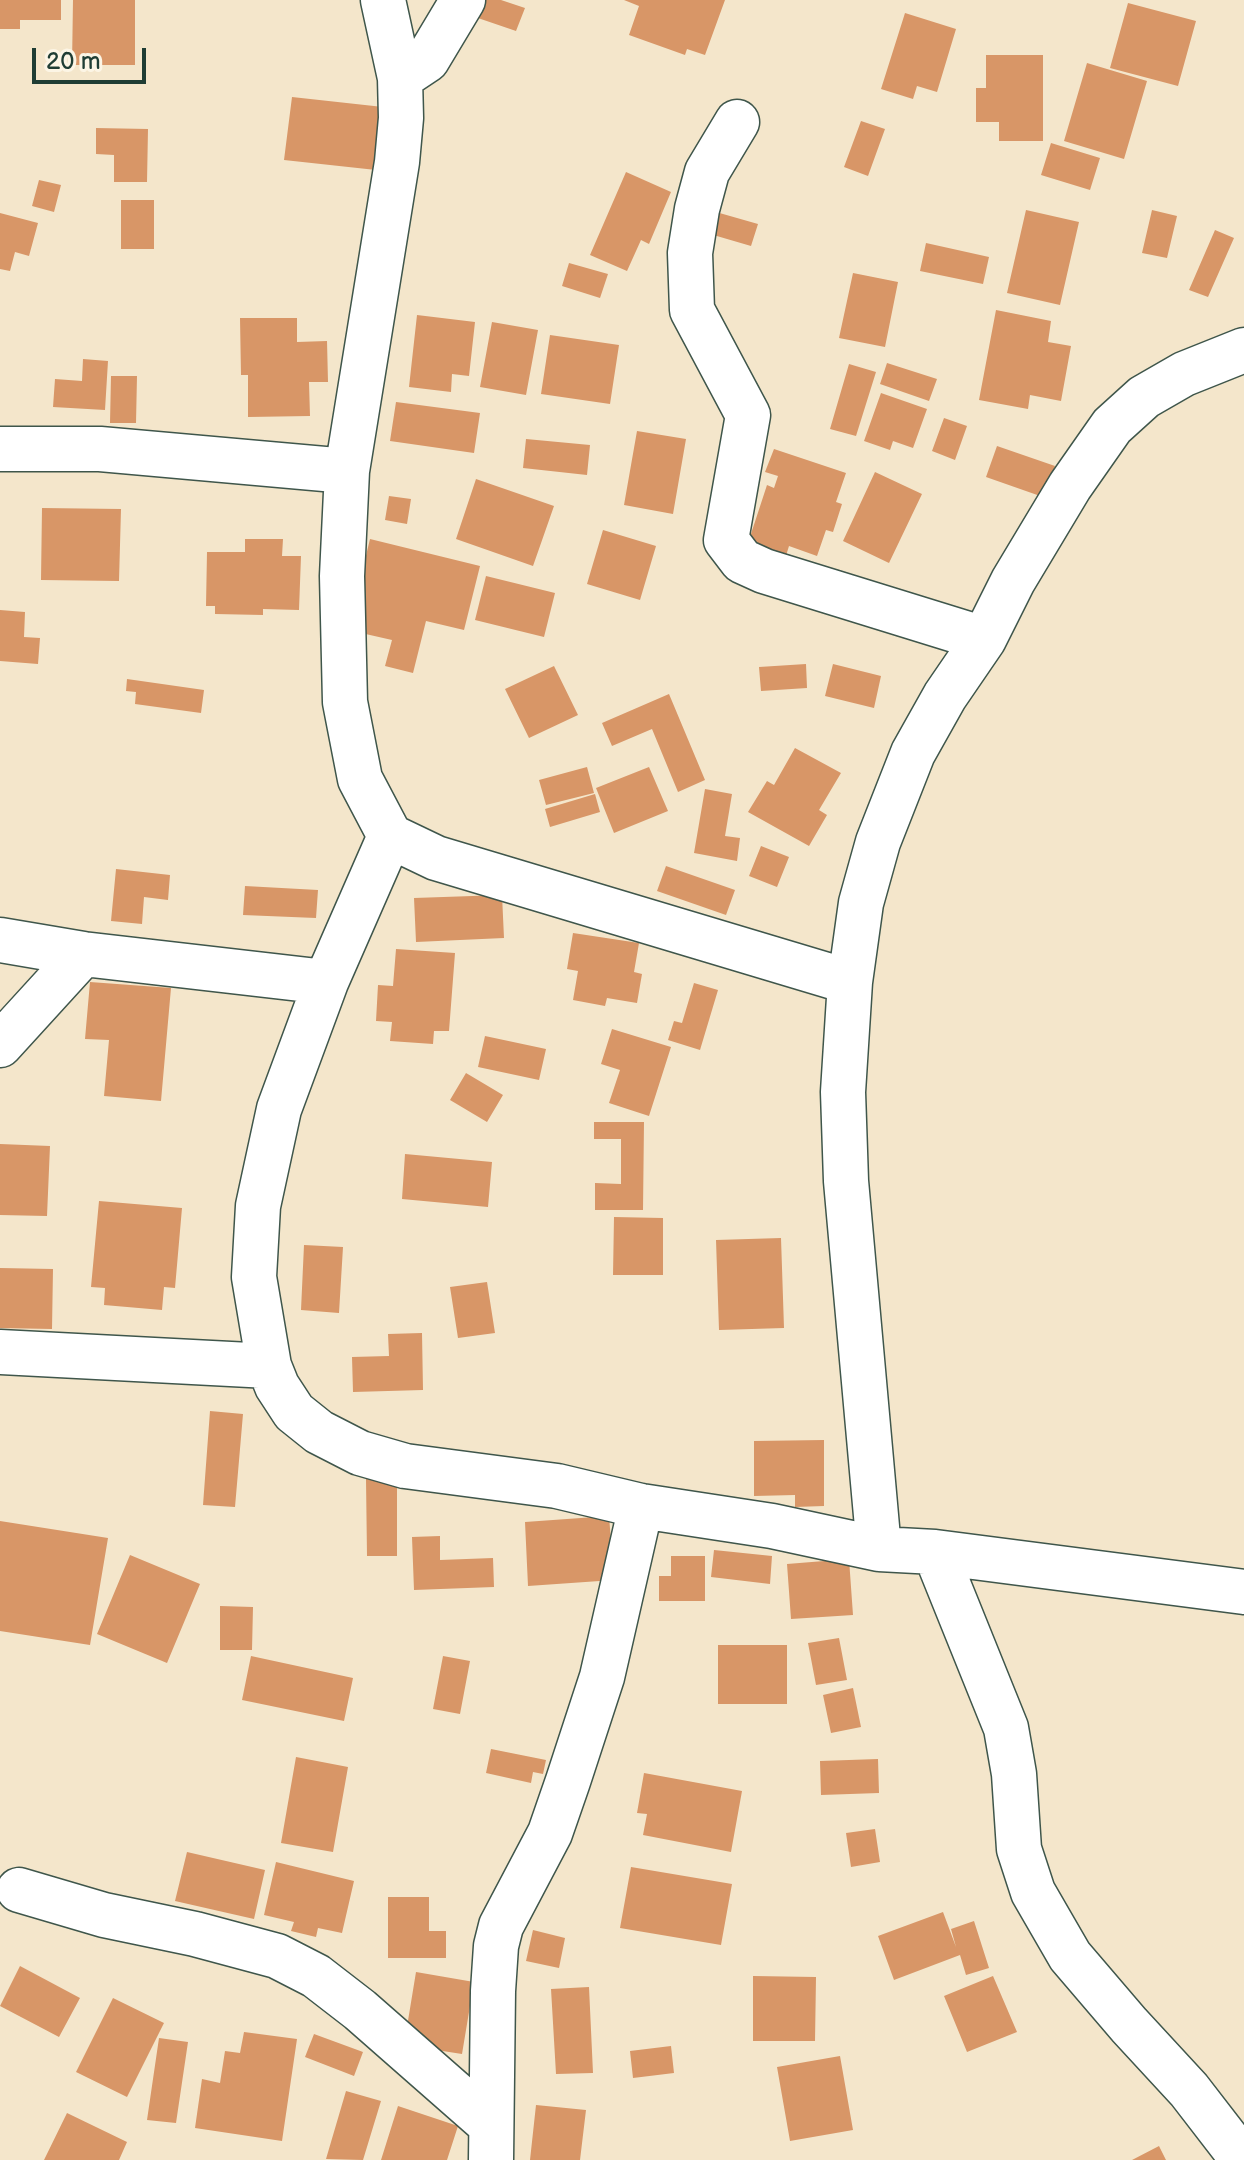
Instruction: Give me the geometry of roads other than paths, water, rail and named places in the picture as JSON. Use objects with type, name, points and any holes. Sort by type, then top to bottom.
[{"type":"street","points":[[383,0],[400,78],[401,118],[397,162],[347,471],[342,576],[345,702],[360,779],[390,836],[436,858],[850,982]]},
{"type":"street","points":[[400,78],[427,60],[463,0]]},
{"type":"street","points":[[737,122],[707,172],[690,253],[692,310],[748,415],[726,540],[742,561],[764,571],[984,639]]},
{"type":"street","points":[[879,1549],[846,1166],[843,1092],[850,982],[861,903],[878,842],[913,753],[945,696],[984,639],[1029,554],[1070,486],[1112,426],[1144,397],[1184,374],[1244,350]]},
{"type":"street","points":[[0,449],[100,449],[347,471]]},
{"type":"street","points":[[390,836],[326,982],[279,1109],[258,1206],[254,1277],[269,1366],[277,1386],[294,1412],[319,1432],[360,1453],[405,1466],[557,1486],[641,1506],[772,1526],[879,1549],[935,1552],[1244,1592]]},
{"type":"street","points":[[0,940],[83,954],[326,982]]},
{"type":"street","points":[[0,1045],[83,954]]},
{"type":"street","points":[[0,1352],[269,1366]]},
{"type":"street","points":[[491,2142],[493,1991],[499,1936],[550,1833],[573,1766],[602,1677],[641,1506]]},
{"type":"street","points":[[935,1552],[1006,1728],[1014,1774],[1019,1849],[1033,1892],[1070,1956],[1189,2090],[1243,2160]]},
{"type":"street","points":[[19,1890],[104,1915],[195,1934],[277,1956],[316,1976],[360,2010],[491,2142]]}]
